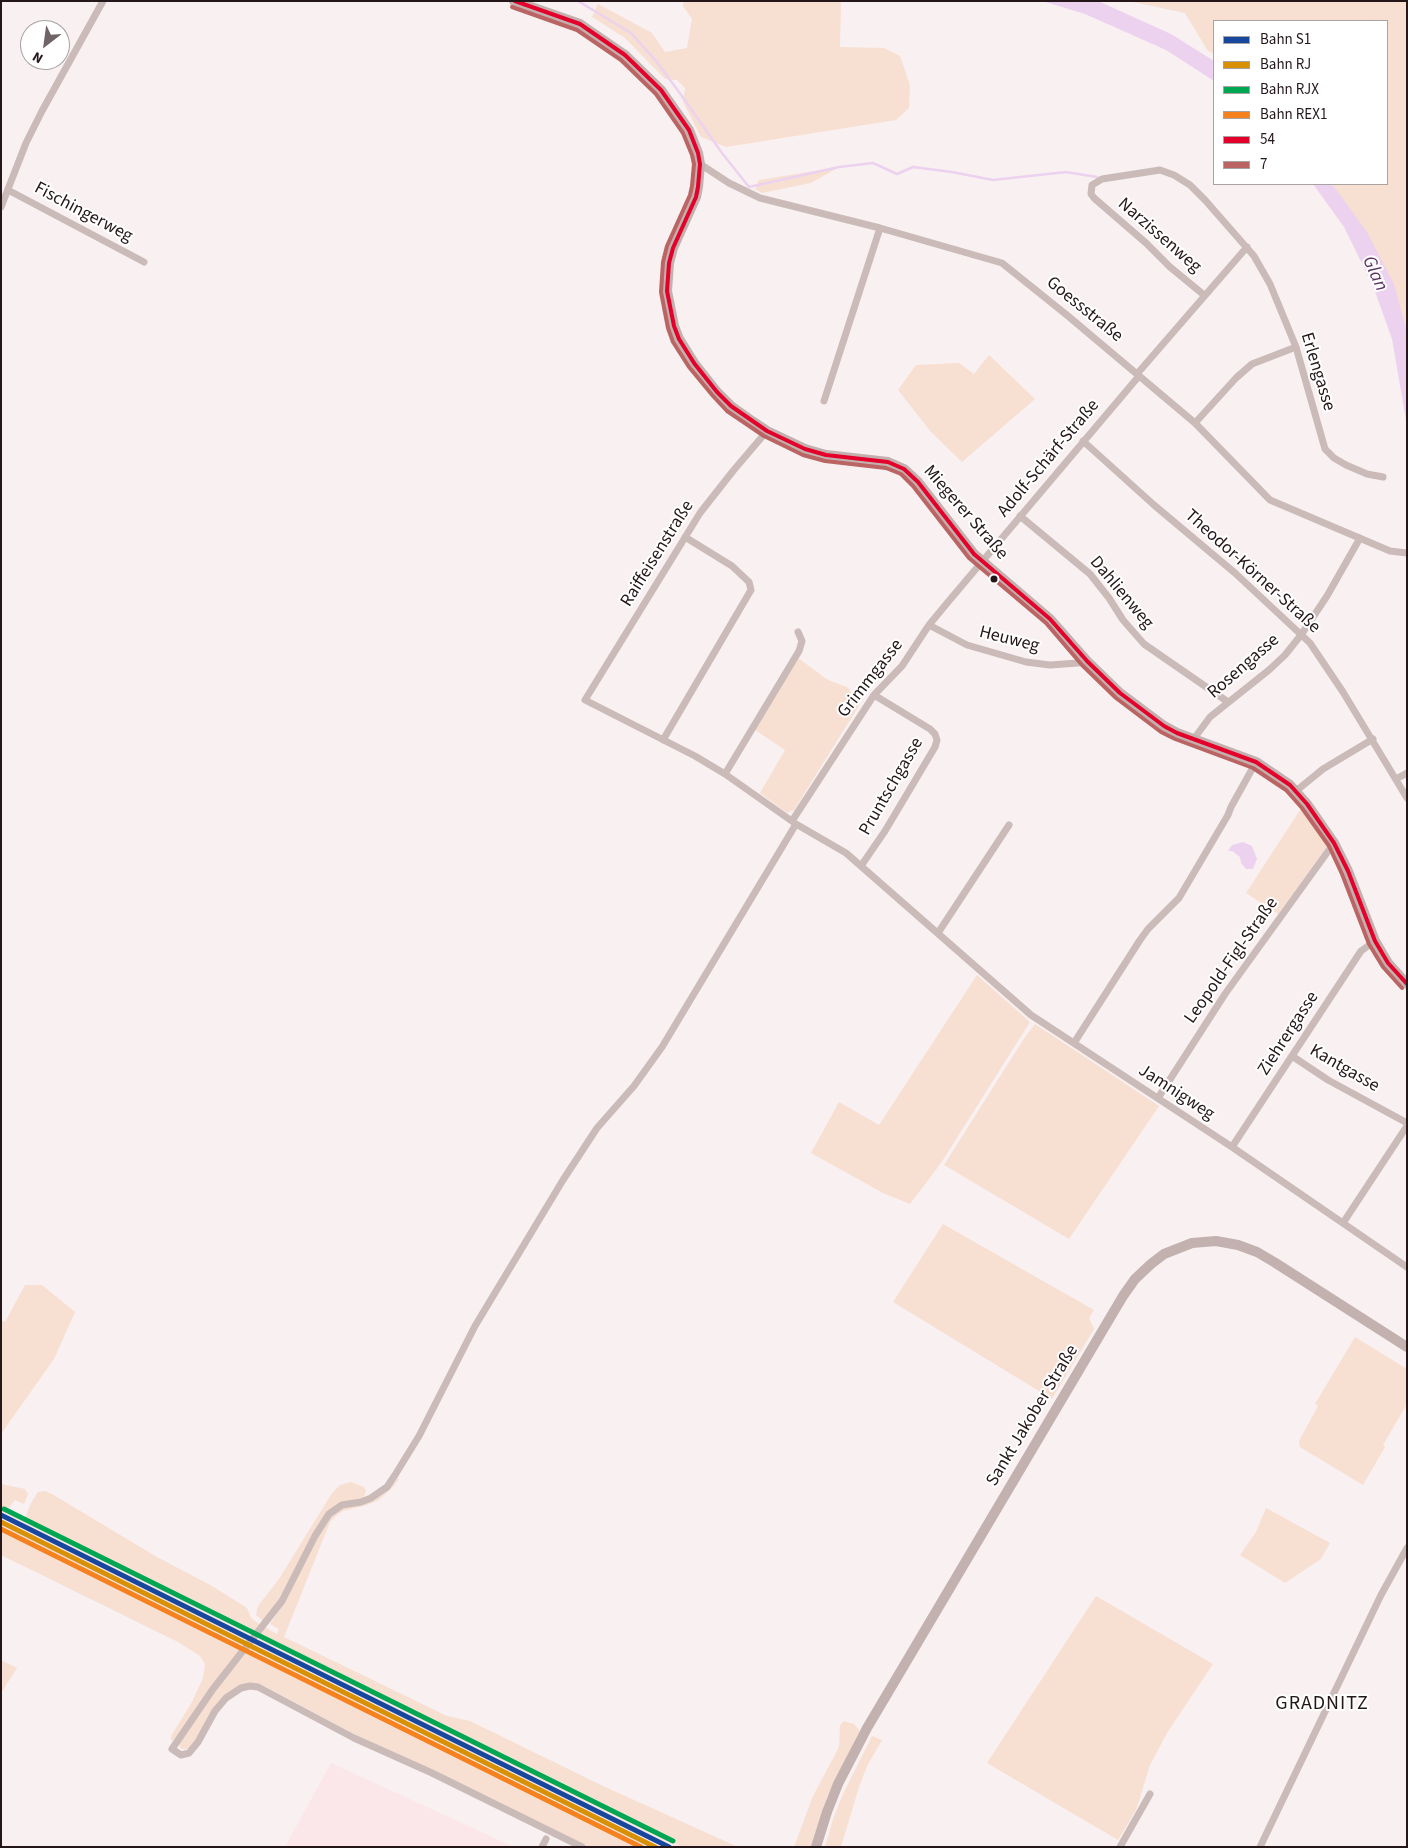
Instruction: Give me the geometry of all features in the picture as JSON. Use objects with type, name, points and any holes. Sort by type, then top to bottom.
[{"type":"main road","name":"Miegerer Straße","points":[[514,1],[580,24],[626,55],[661,90],[689,130],[700,164],[698,187],[696,197],[678,236],[669,263],[668,291],[674,326],[686,351],[704,378],[731,406],[767,431],[794,444],[818,454],[888,462],[904,469],[918,482],[956,533],[982,562],[1050,619],[1087,661],[1120,693],[1151,717],[1176,733],[1256,762],[1284,780],[1307,804],[1334,843],[1348,871],[1375,942],[1388,964],[1407,984]]},
{"type":"main road","name":"Sankt Jakober Straße","points":[[816,1847],[826,1812],[838,1784],[867,1728],[1123,1296],[1151,1264],[1164,1254],[1192,1243],[1216,1241],[1238,1245],[1257,1252],[1274,1262],[1407,1348]]},
{"type":"street","points":[[1,207],[26,143],[103,1]]},
{"type":"street","name":"Goessstraße","points":[[700,164],[729,183],[760,198],[880,228],[1002,263],[1195,423],[1270,500],[1390,551],[1406,553]]},
{"type":"street","name":"Erlengasse","points":[[1094,198],[1091,194],[1092,185],[1102,179],[1152,170],[1168,172],[1190,186],[1247,247],[1270,284],[1296,347],[1325,449],[1334,458],[1346,464],[1367,474],[1383,477]]},
{"type":"street","name":"Fischingerweg","points":[[8,190],[144,262]]},
{"type":"street","name":"Narzissenweg","points":[[1094,198],[1204,295]]},
{"type":"street","points":[[824,401],[880,228]]},
{"type":"street","name":"Adolf-Schärf-Straße","points":[[982,562],[1204,295],[1247,247]]},
{"type":"street","points":[[1195,423],[1236,378],[1252,364],[1296,347]]},
{"type":"street","name":"Raiffeisenstraße","points":[[585,700],[706,504],[767,431]]},
{"type":"street","name":"Theodor-Körner-Straße","points":[[1083,441],[1154,505],[1235,573],[1310,643],[1344,692],[1407,798]]},
{"type":"street","name":"Dahlienweg","points":[[1020,516],[1090,574],[1123,620],[1144,644],[1228,702]]},
{"type":"street","points":[[663,740],[751,590],[749,582],[732,566],[685,538]]},
{"type":"street","name":"Rosengasse","points":[[1193,740],[1204,724],[1228,702],[1276,664],[1301,635],[1327,596],[1360,538]]},
{"type":"street","name":"Grimmgasse","points":[[582,1847],[432,1773],[354,1738],[258,1687],[241,1688],[226,1698],[215,1711],[198,1742],[189,1753],[181,1755],[172,1749],[228,1670],[273,1614],[289,1590],[315,1536],[329,1514],[342,1505],[361,1502],[371,1498],[387,1486],[395,1475],[419,1436],[476,1326],[563,1180],[597,1128],[634,1086],[662,1047],[864,706],[902,666],[930,625],[982,562]]},
{"type":"street","name":"Heuweg","points":[[930,625],[967,645],[1026,662],[1050,665],[1078,664],[1087,661]]},
{"type":"street","points":[[726,774],[799,650],[802,640],[798,632]]},
{"type":"street","name":"Pruntschgasse","points":[[862,866],[885,831],[935,747],[937,740],[935,734],[930,729],[874,695]]},
{"type":"street","name":"Jamnigweg","points":[[585,700],[726,774],[794,823],[846,853],[1031,1015],[1232,1147],[1407,1267]]},
{"type":"street","points":[[1296,791],[1323,770],[1373,739]]},
{"type":"street","points":[[1074,1043],[1140,940],[1148,929],[1179,898],[1228,815],[1230,807],[1256,762]]},
{"type":"street","points":[[1396,779],[1407,773]]},
{"type":"street","points":[[938,933],[1009,825]]},
{"type":"street","name":"Leopold-Figl-Straße","points":[[1158,1098],[1225,994],[1334,843]]},
{"type":"street","name":"Ziehrergasse","points":[[1232,1147],[1361,951],[1375,942]]},
{"type":"street","name":"Kantgasse","points":[[1292,1056],[1328,1080],[1407,1124],[1343,1223]]},
{"type":"street","points":[[1260,1847],[1381,1596],[1407,1548]]},
{"type":"street","points":[[1120,1847],[1150,1794]]},
{"type":"street","points":[[542,1847],[546,1839]]},
{"type":"shaded area","points":[[684,1],[841,1],[840,47],[884,48],[900,56],[910,85],[909,108],[896,120],[726,147],[701,137],[683,102],[685,88],[677,80],[665,79],[625,38],[592,17],[598,4],[652,33],[665,52],[687,48],[692,19],[683,6]]},
{"type":"shaded area","points":[[1128,1],[1407,1],[1407,357],[1356,219],[1333,185],[1388,185],[1388,20],[1213,20],[1213,54],[1208,51],[1185,13]]},
{"type":"shaded area","points":[[839,167],[811,183],[762,193],[755,189],[759,180]]},
{"type":"shaded area","points":[[989,355],[1035,399],[962,462],[931,432],[898,390],[916,365],[959,363],[974,374]]},
{"type":"shaded area","points":[[798,658],[828,680],[847,687],[860,704],[794,810],[787,813],[760,793],[785,750],[755,730]]},
{"type":"shaded area","points":[[1302,807],[1328,845],[1278,914],[1246,893]]},
{"type":"shaded area","points":[[977,975],[1030,1022],[941,1163],[910,1204],[883,1193],[811,1153],[839,1102],[879,1125]]},
{"type":"shaded area","points":[[1035,1024],[1159,1106],[1069,1239],[944,1165]]},
{"type":"shaded area","points":[[943,1224],[1094,1310],[1089,1318],[1094,1329],[1052,1399],[893,1302]]},
{"type":"shaded area","points":[[25,1285],[42,1285],[75,1312],[54,1359],[1,1434],[1,1320],[5,1322]]},
{"type":"shaded area","points":[[1355,1337],[1407,1369],[1407,1404],[1383,1445],[1385,1447],[1363,1485],[1300,1447],[1299,1441],[1318,1406],[1315,1404]]},
{"type":"shaded area","points":[[399,1479],[393,1487],[379,1500],[343,1511],[330,1522],[284,1637],[447,1716],[470,1721],[603,1786],[738,1847],[682,1847],[24,1520],[38,1492],[45,1491],[52,1494],[157,1557],[212,1586],[247,1608],[251,1618],[277,1634],[279,1629],[270,1624],[287,1598],[317,1536],[327,1520],[339,1509],[375,1500],[385,1493]]},
{"type":"shaded area","points":[[351,1482],[364,1487],[366,1491],[364,1496],[362,1499],[338,1504],[327,1512],[284,1593],[263,1621],[256,1615],[258,1606],[279,1579],[332,1493],[340,1485]]},
{"type":"shaded area","points":[[1,1484],[25,1489],[28,1494],[24,1504],[15,1500],[6,1511],[1,1509]]},
{"type":"shaded area","points":[[1266,1508],[1330,1543],[1321,1559],[1285,1583],[1240,1555],[1256,1532]]},
{"type":"shaded area","points":[[1,1509],[682,1847],[646,1847],[226,1639],[1,1527]]},
{"type":"shaded area","points":[[1,1527],[242,1647],[174,1741],[171,1740],[171,1736],[192,1702],[203,1678],[205,1664],[200,1656],[178,1642],[1,1555]]},
{"type":"shaded area","points":[[1096,1596],[1213,1664],[1167,1733],[1150,1765],[1136,1810],[1118,1840],[987,1763]]},
{"type":"shaded area","points":[[249,1650],[646,1847],[587,1847],[354,1734],[256,1683],[243,1684],[228,1693],[194,1742],[188,1749],[181,1749],[179,1744],[217,1688]]},
{"type":"shaded area","points":[[1,1660],[17,1668],[1,1693]]},
{"type":"shaded area","points":[[844,1721],[854,1724],[859,1732],[827,1797],[811,1847],[794,1847],[813,1796],[839,1747],[840,1725]]},
{"type":"shaded area","points":[[872,1736],[882,1740],[867,1766],[841,1847],[825,1847],[843,1794]]},
{"type":"shaded area","points":[[331,1763],[514,1847],[285,1847]]},
{"type":"water","points":[[1042,1],[1098,1],[1171,34],[1213,60],[1213,80],[1166,50],[1085,14]]},
{"type":"water","name":"Glan","points":[[1314,185],[1333,185],[1367,232],[1394,284],[1407,332],[1407,426],[1392,339],[1373,286],[1344,227]]},
{"type":"water","points":[[1243,842],[1252,846],[1257,859],[1253,869],[1246,869],[1241,863],[1240,857],[1232,851],[1228,851],[1232,845]]},
{"type":"waterway","points":[[578,1],[631,33],[656,61],[722,153],[749,187],[839,167],[873,163],[897,174],[913,167],[993,180],[1066,172],[1097,177]]},
{"type":"rail line","name":"RJX","points":[[4,1509],[673,1841]]},
{"type":"rail line","name":"S1","points":[[1,1515],[669,1847]]},
{"type":"rail line","name":"RJ","points":[[1,1522],[655,1847]]},
{"type":"rail line","name":"REX1","points":[[1,1529],[641,1847]]},
{"type":"transit line","name":"54","points":[[515,1],[580,24],[625,55],[661,90],[689,130],[700,164],[698,187],[696,197],[673,248],[669,263],[667,291],[674,326],[679,339],[694,363],[717,392],[731,406],[767,431],[805,449],[826,455],[888,462],[904,469],[918,482],[974,554],[1050,619],[1087,661],[1120,693],[1164,726],[1177,733],[1256,762],[1290,785],[1307,804],[1334,843],[1348,871],[1375,941],[1388,963],[1407,984]]},
{"type":"transit line","name":"7","points":[[512,7],[577,30],[621,60],[656,94],[683,133],[694,164],[692,186],[690,195],[667,246],[663,262],[661,292],[668,328],[673,342],[689,367],[713,396],[727,411],[764,436],[803,455],[825,461],[886,468],[901,474],[913,486],[969,558],[1046,623],[1082,665],[1116,698],[1161,732],[1253,768],[1286,790],[1302,808],[1329,846],[1369,944],[1383,967],[1402,988]]},
{"type":"district","name":"GRADNITZ","points":[[1322,1705]]}]
